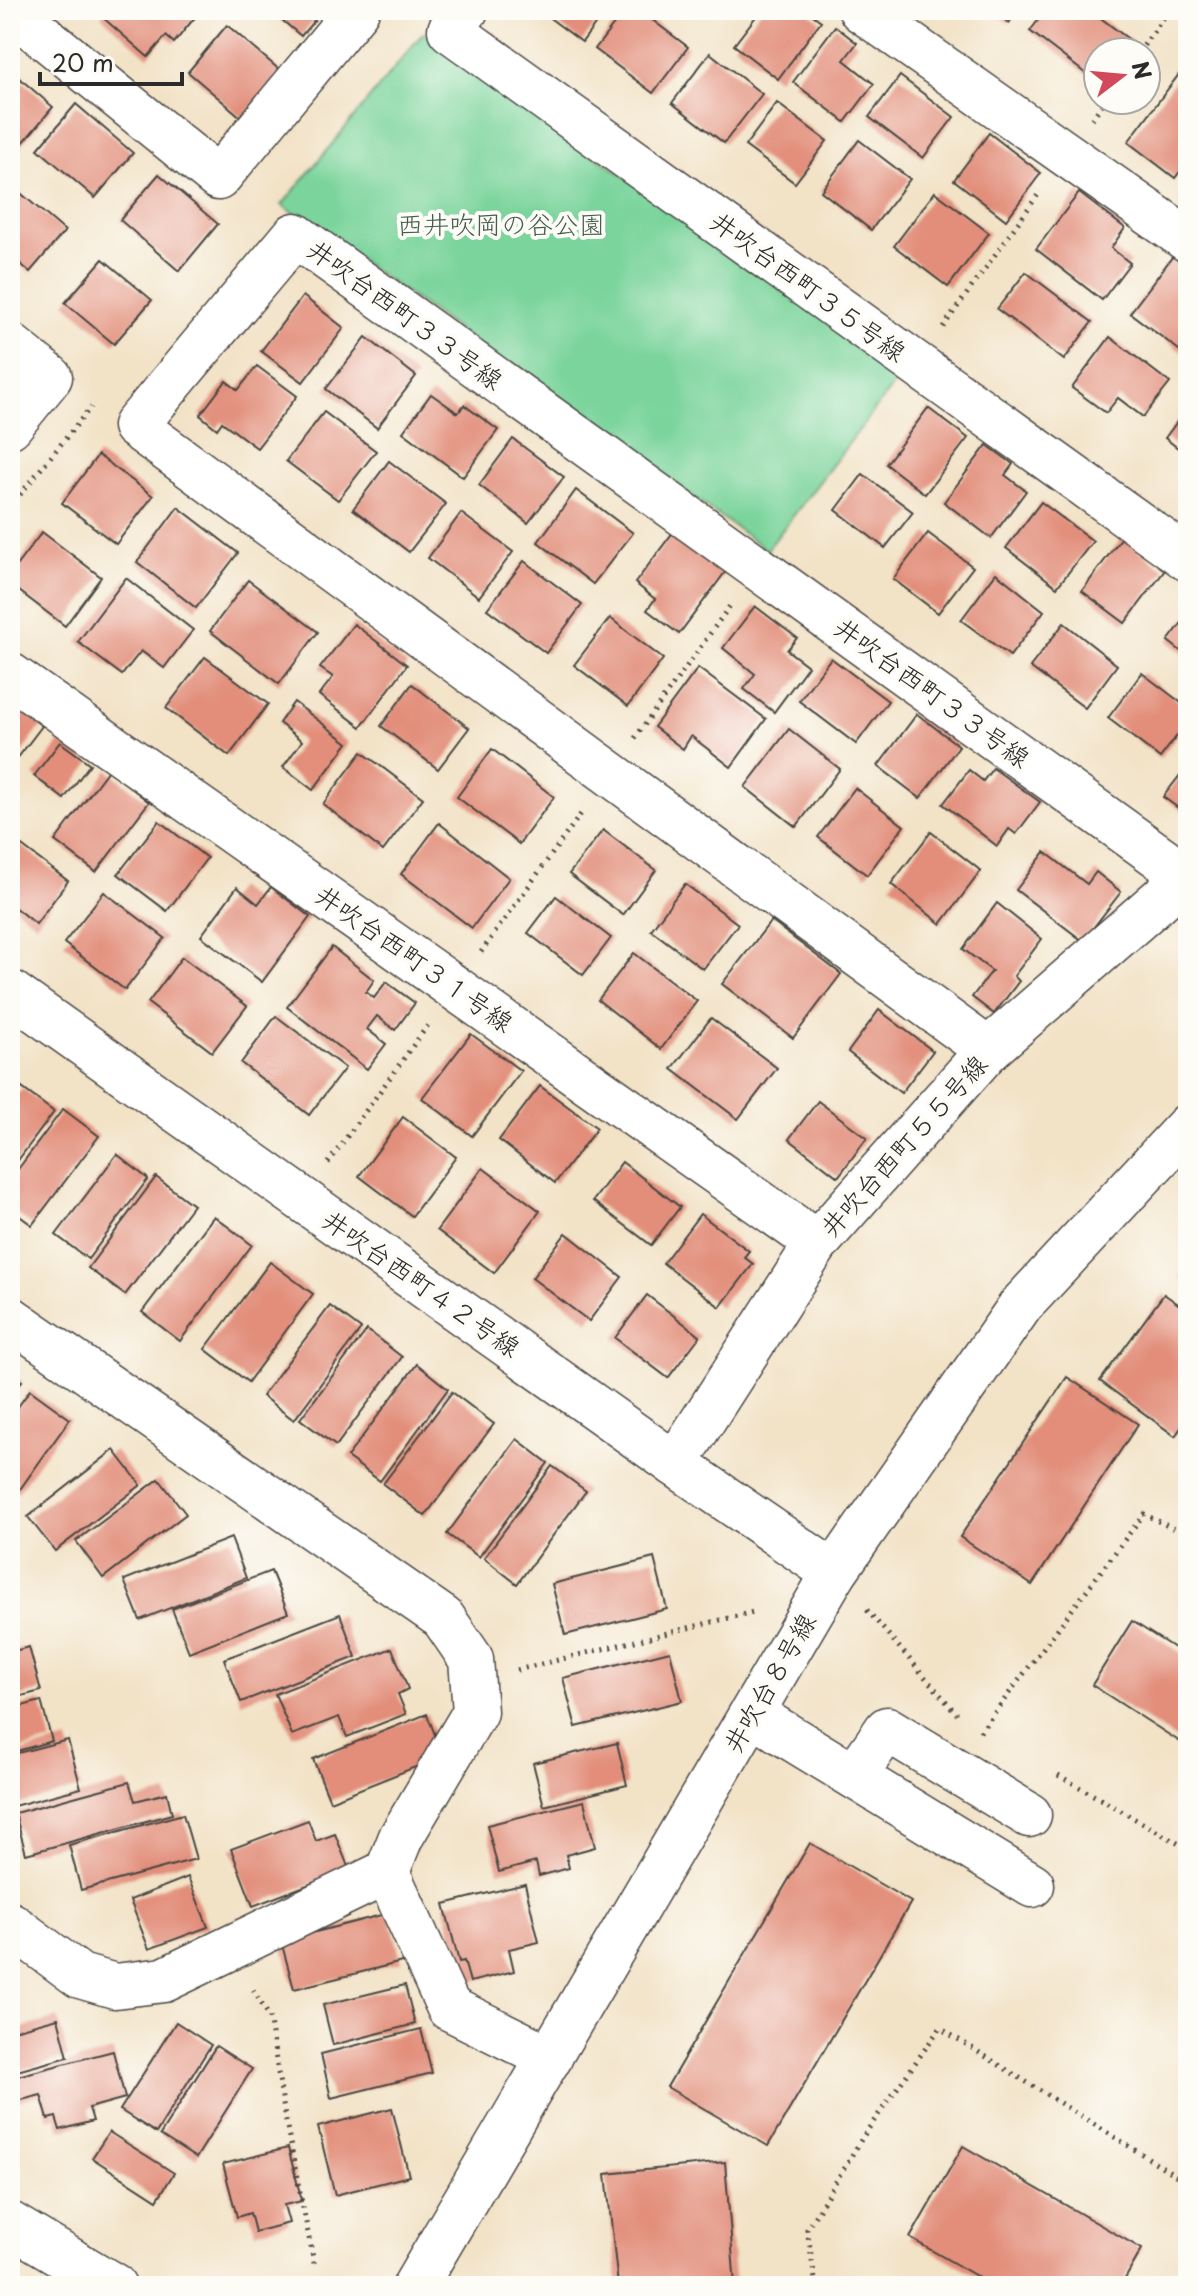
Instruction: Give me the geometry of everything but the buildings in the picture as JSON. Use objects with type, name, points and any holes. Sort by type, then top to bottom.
[{"type":"street","points":[[11,10],[218,178],[357,10]]},
{"type":"street","name":"井吹台西町３５号線","points":[[466,10],[450,30],[1188,559]]},
{"type":"street","points":[[861,10],[1188,240]]},
{"type":"street","name":"井吹台西町３３号線","points":[[988,1050],[135,426],[295,235],[1187,876]]},
{"type":"street","points":[[10,345],[50,377],[10,426]]},
{"type":"street","name":"井吹台西町３１号線","points":[[10,675],[817,1243]]},
{"type":"street","name":"井吹台西町５５号線","points":[[675,1464],[817,1243],[988,1050],[1187,876]]},
{"type":"street","name":"井吹台西町４２号線","points":[[10,992],[675,1464],[834,1573]]},
{"type":"street","name":"井吹台８号線","points":[[415,2286],[834,1573],[1021,1305],[1188,1126]]},
{"type":"street","points":[[10,1318],[443,1618],[471,1659],[475,1712],[401,1837],[387,1872],[164,1980],[115,1986],[80,1976],[10,1924]]},
{"type":"street","points":[[752,1714],[1032,1885]]},
{"type":"street","points":[[854,1776],[887,1729],[1029,1815]]},
{"type":"street","points":[[387,1872],[449,2008],[550,2058]]},
{"type":"street","points":[[10,2224],[114,2286]]},
{"type":"path","points":[[1150,36],[1169,10]]},
{"type":"path","points":[[917,365],[1066,155]]},
{"type":"path","points":[[302,1199],[758,568]]},
{"type":"path","points":[[980,1732],[1144,1514],[1188,1536]]},
{"type":"path","points":[[834,1573],[965,1723]]},
{"type":"path","points":[[472,1681],[753,1612]]},
{"type":"path","points":[[973,1727],[994,1739]]},
{"type":"path","points":[[1049,1771],[1188,1849]]},
{"type":"path","points":[[229,1949],[269,2016],[315,2268]]},
{"type":"path","points":[[816,2286],[807,2229],[864,2135],[940,2028],[1188,2183]]},
{"type":"green space","name":"西井吹岡の谷公園","points":[[423,33],[902,374],[767,550],[282,205]]}]
